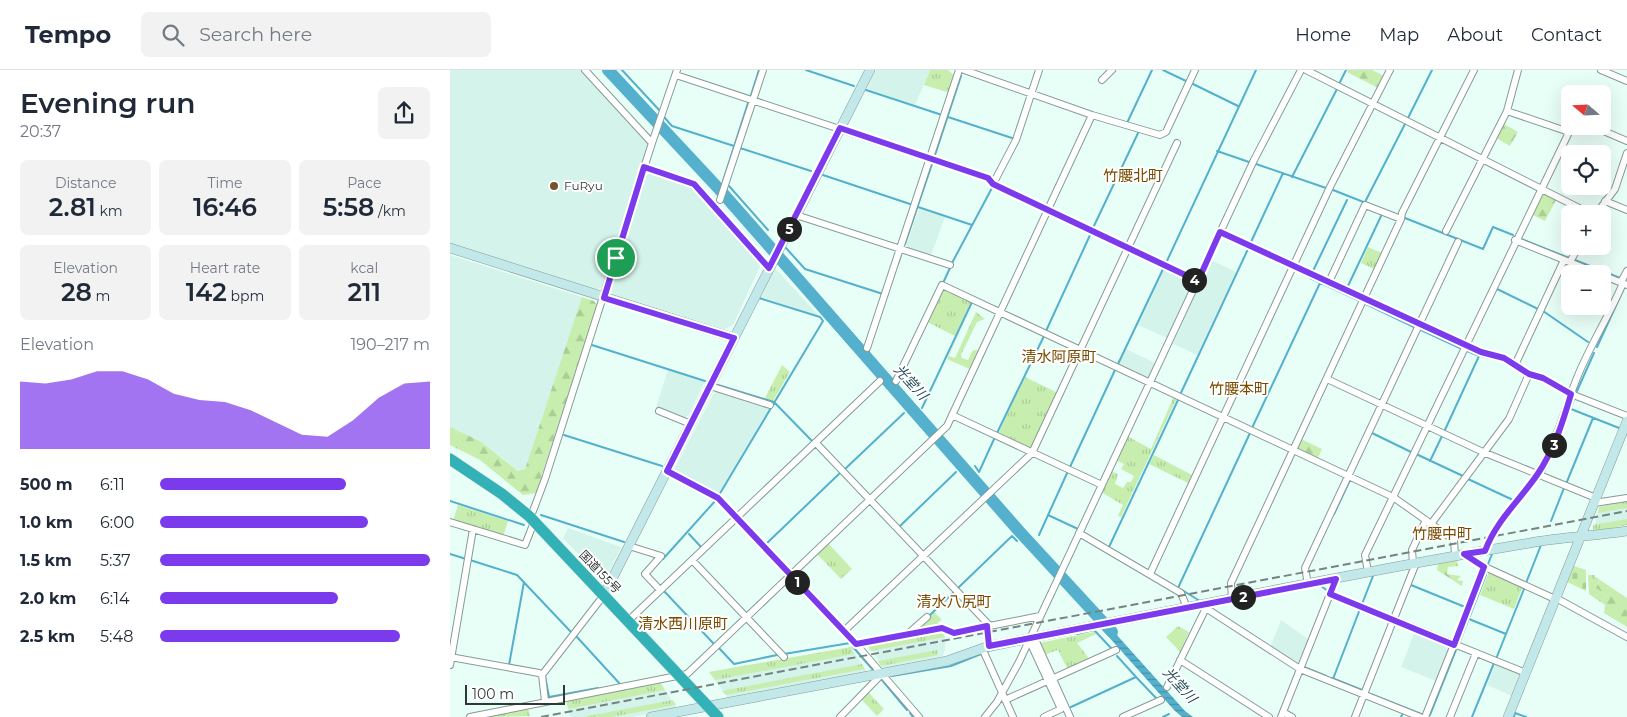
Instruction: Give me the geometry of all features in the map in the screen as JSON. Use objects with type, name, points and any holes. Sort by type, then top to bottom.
[{"type":"highway","name":"国道155号","points":[[450,459],[502,494],[532,519],[718,717]]},
{"type":"street","points":[[586,70],[652,143]]},
{"type":"street","points":[[720,200],[762,70]]},
{"type":"street","points":[[545,701],[542,675],[604,595],[870,70]]},
{"type":"street","points":[[867,348],[959,70]]},
{"type":"street","points":[[964,70],[1032,92],[1092,115],[1163,134],[1195,70]]},
{"type":"street","points":[[993,184],[1016,140],[1039,70]]},
{"type":"street","points":[[1102,80],[1112,70]]},
{"type":"street","points":[[985,717],[1004,697],[1220,232],[1301,70]]},
{"type":"street","points":[[1306,70],[1573,205]]},
{"type":"street","points":[[1150,574],[1294,266],[1390,70]]},
{"type":"street","points":[[1232,599],[1231,583],[1365,299],[1402,213],[1474,70]]},
{"type":"street","points":[[1446,231],[1507,111],[1518,70]]},
{"type":"street","points":[[1601,70],[1627,81]]},
{"type":"street","points":[[450,522],[525,545],[534,511],[676,72],[753,100],[988,178],[993,184],[1198,281]]},
{"type":"street","points":[[1507,111],[1561,126]]},
{"type":"street","points":[[470,717],[687,674],[940,433],[947,426],[1092,115]]},
{"type":"street","points":[[1611,134],[1627,141]]},
{"type":"street","points":[[1368,572],[1365,555],[1464,345],[1567,135]]},
{"type":"street","points":[[844,631],[1032,453],[1176,143]]},
{"type":"street","points":[[1602,205],[1615,189],[1625,166],[1627,153]]},
{"type":"street","points":[[644,167],[694,184],[771,264]]},
{"type":"street","points":[[1605,201],[1627,210]]},
{"type":"street","points":[[1329,282],[1365,206],[1401,219]]},
{"type":"street","points":[[796,215],[950,265]]},
{"type":"street","points":[[1220,232],[1464,345],[1504,358],[1529,374],[1543,378],[1571,394],[1627,416]]},
{"type":"street","points":[[1515,240],[1577,265]]},
{"type":"street","points":[[1308,584],[1305,568],[1458,242]]},
{"type":"street","points":[[450,248],[734,338]]},
{"type":"street","points":[[1515,365],[1567,261],[1572,255]]},
{"type":"street","points":[[1485,551],[1492,532],[1538,474],[1560,429],[1580,371],[1609,316],[1624,283],[1627,271]]},
{"type":"street","points":[[1611,278],[1624,283]]},
{"type":"street","points":[[896,382],[942,285],[1393,497],[1454,540],[1455,556]]},
{"type":"street","points":[[1355,717],[1415,563],[1412,550],[1428,522],[1509,419],[1529,374]]},
{"type":"street","points":[[1327,379],[1483,452],[1538,474],[1595,501],[1627,498]]},
{"type":"street","points":[[628,621],[880,381]]},
{"type":"street","points":[[710,386],[770,404]]},
{"type":"street","points":[[659,412],[691,424]]},
{"type":"street","points":[[952,415],[1102,485]]},
{"type":"street","points":[[1508,717],[1627,421]]},
{"type":"street","points":[[816,443],[988,626]]},
{"type":"street","points":[[667,471],[718,498],[856,644],[919,717]]},
{"type":"street","points":[[450,666],[473,530]]},
{"type":"street","points":[[651,717],[673,715],[707,706],[947,661],[985,647],[1109,622],[1204,606],[1415,563],[1544,540],[1580,538],[1627,531]]},
{"type":"street","points":[[1079,533],[1181,593],[1187,608]]},
{"type":"street","points":[[629,546],[661,556],[645,574],[660,590]]},
{"type":"street","points":[[1464,554],[1484,567],[1555,598],[1627,637]]},
{"type":"street","points":[[692,560],[784,658]]},
{"type":"street","points":[[1425,717],[1484,567]]},
{"type":"street","points":[[1292,717],[1282,715],[1336,579]]},
{"type":"street","points":[[1330,594],[1526,673]]},
{"type":"street","points":[[1204,606],[1300,669],[1364,694],[1405,714],[1420,717]]},
{"type":"street","points":[[1167,687],[1204,606]]},
{"type":"street","points":[[856,644],[942,628],[954,633],[1040,616]]},
{"type":"street","points":[[909,633],[927,617]]},
{"type":"street","points":[[988,626],[985,647],[1013,717]]},
{"type":"street","points":[[1031,639],[1070,717]]},
{"type":"street","points":[[1004,697],[1050,680],[1116,650]]},
{"type":"street","points":[[1450,717],[1476,653]]},
{"type":"street","points":[[451,657],[542,675]]},
{"type":"street","points":[[1180,660],[1269,717]]},
{"type":"street","points":[[840,717],[882,674]]},
{"type":"street","points":[[1044,717],[1061,709],[1050,680]]},
{"type":"street","points":[[1123,717],[1161,700]]},
{"type":"shaded area","points":[[450,70],[581,70],[646,139],[649,147],[602,287],[595,291],[450,243]]},
{"type":"shaded area","points":[[876,70],[930,70],[915,105],[867,89]]},
{"type":"shaded area","points":[[651,173],[690,186],[761,264],[733,325],[724,329],[613,294],[611,290],[645,176]]},
{"type":"shaded area","points":[[919,209],[945,217],[930,258],[905,249]]},
{"type":"shaded area","points":[[450,255],[582,297],[525,469],[519,471],[480,441],[450,427]]},
{"type":"shaded area","points":[[1211,260],[1236,272],[1197,355],[1173,344]]},
{"type":"shaded area","points":[[1165,267],[1194,281],[1167,338],[1138,325]]},
{"type":"shaded area","points":[[775,268],[819,316],[761,298]]},
{"type":"shaded area","points":[[1126,349],[1155,363],[1147,380],[1118,366]]},
{"type":"shaded area","points":[[668,370],[705,381],[688,416],[685,417],[656,407]]},
{"type":"shaded area","points":[[718,391],[770,407],[718,494],[674,470],[714,393]]},
{"type":"shaded area","points":[[1627,501],[1627,525],[1593,532],[1599,507]]},
{"type":"shaded area","points":[[568,528],[621,547],[606,578],[600,577],[563,538]]},
{"type":"shaded area","points":[[1281,620],[1308,639],[1298,663],[1271,645]]},
{"type":"shaded area","points":[[940,630],[945,637],[943,656],[883,668],[868,644]]},
{"type":"shaded area","points":[[1415,631],[1450,646],[1436,681],[1401,667]]},
{"type":"shaded area","points":[[851,647],[867,672],[728,698],[709,672]]},
{"type":"shaded area","points":[[1496,663],[1520,674],[1512,696],[1487,685]]},
{"type":"shaded area","points":[[660,682],[677,708],[632,717],[570,717],[566,699]]},
{"type":"green space","points":[[930,70],[948,70],[955,76],[950,93],[924,85]]},
{"type":"green space","points":[[1348,70],[1372,70],[1384,76],[1378,88],[1347,72]]},
{"type":"green space","points":[[1504,124],[1518,132],[1510,146],[1496,138]]},
{"type":"green space","points":[[1544,194],[1556,200],[1545,221],[1531,214],[1540,195]]},
{"type":"green space","points":[[1368,247],[1384,254],[1376,270],[1361,263]]},
{"type":"green space","points":[[945,288],[971,301],[955,336],[927,322],[941,290]]},
{"type":"green space","points":[[582,297],[594,301],[597,305],[536,493],[523,495],[480,460],[450,445],[450,427],[480,441],[518,471],[525,469]]},
{"type":"green space","points":[[973,301],[949,356],[955,358],[976,312],[985,319],[977,322],[961,355],[962,358],[968,360],[973,350],[978,350],[996,313],[972,370],[947,359]]},
{"type":"green space","points":[[782,365],[790,372],[773,401],[765,398]]},
{"type":"green space","points":[[1025,377],[1058,393],[1032,449],[998,434]]},
{"type":"green space","points":[[1174,396],[1177,398],[1121,517],[1118,516],[1123,505],[1101,492],[1111,471],[1118,474],[1115,484],[1123,488],[1127,482],[1131,482],[1134,476],[1121,469],[1124,464],[1116,460],[1127,436],[1151,449]]},
{"type":"green space","points":[[1301,439],[1322,449],[1317,460],[1298,450]]},
{"type":"green space","points":[[1154,455],[1194,476],[1190,484],[1149,464]]},
{"type":"green space","points":[[1627,501],[1627,508],[1598,513],[1599,507]]},
{"type":"green space","points":[[458,505],[508,521],[503,537],[453,521]]},
{"type":"green space","points":[[1627,519],[1627,525],[1593,532],[1593,525]]},
{"type":"green space","points":[[827,542],[852,569],[841,579],[816,553]]},
{"type":"green space","points":[[1457,561],[1458,566],[1448,567],[1447,574],[1461,576],[1457,580],[1463,581],[1462,586],[1437,570],[1438,563]]},
{"type":"green space","points":[[1574,566],[1586,570],[1586,591],[1567,582]]},
{"type":"green space","points":[[1489,572],[1522,588],[1514,609],[1480,595]]},
{"type":"green space","points":[[1588,575],[1595,575],[1600,580],[1596,588],[1606,595],[1602,603],[1589,594]]},
{"type":"green space","points":[[1600,580],[1627,598],[1627,627],[1604,613],[1605,605],[1602,603],[1606,595],[1596,588]]},
{"type":"green space","points":[[934,612],[942,620],[938,622],[940,626],[919,629]]},
{"type":"green space","points":[[1178,626],[1189,632],[1180,652],[1166,637]]},
{"type":"green space","points":[[940,630],[945,637],[870,651],[868,644]]},
{"type":"green space","points":[[1094,632],[1096,634],[1077,643],[1090,660],[1068,670],[1058,650],[1044,655],[1039,643]]},
{"type":"green space","points":[[851,647],[854,654],[715,680],[709,672]]},
{"type":"green space","points":[[937,650],[938,655],[881,666],[878,661]]},
{"type":"green space","points":[[862,664],[865,669],[726,695],[722,691]]},
{"type":"green space","points":[[660,682],[665,690],[568,709],[566,699]]},
{"type":"green space","points":[[868,692],[884,709],[877,716],[861,699]]},
{"type":"green space","points":[[673,700],[676,705],[611,717],[583,717]]},
{"type":"green space","points":[[528,708],[530,716],[485,717]]},
{"type":"water","points":[[1107,624],[1185,711],[1193,717],[1182,717],[1174,710],[1099,626]]},
{"type":"waterway","name":"光堂川","points":[[608,70],[720,190],[1019,531],[1112,632]]},
{"type":"waterway","points":[[622,70],[661,112]]},
{"type":"waterway","points":[[751,95],[759,70]]},
{"type":"waterway","points":[[806,70],[854,86]]},
{"type":"waterway","points":[[1127,123],[1152,70]]},
{"type":"waterway","points":[[1163,70],[1186,81]]},
{"type":"waterway","points":[[1166,263],[1256,70]]},
{"type":"waterway","points":[[1340,82],[1346,70]]},
{"type":"waterway","points":[[1408,118],[1432,70]]},
{"type":"waterway","points":[[935,155],[961,76]]},
{"type":"waterway","points":[[1193,84],[1238,106]]},
{"type":"waterway","points":[[1292,177],[1337,89]]},
{"type":"waterway","points":[[866,90],[942,115]]},
{"type":"waterway","points":[[723,181],[748,103]]},
{"type":"waterway","points":[[664,117],[672,126],[734,146]]},
{"type":"waterway","points":[[948,117],[1015,139]]},
{"type":"waterway","points":[[1365,202],[1405,124]]},
{"type":"waterway","points":[[1093,228],[1139,131]]},
{"type":"waterway","points":[[740,148],[811,171]]},
{"type":"waterway","points":[[1217,151],[1249,162]]},
{"type":"waterway","points":[[905,244],[932,164]]},
{"type":"waterway","points":[[1256,164],[1326,188]]},
{"type":"waterway","points":[[1251,242],[1283,173]]},
{"type":"waterway","points":[[823,175],[913,205]]},
{"type":"waterway","name":"光堂川","points":[[720,190],[722,184]]},
{"type":"waterway","points":[[729,186],[768,230]]},
{"type":"waterway","points":[[952,263],[993,186]]},
{"type":"waterway","points":[[1333,190],[1366,203]]},
{"type":"waterway","points":[[1313,271],[1347,200]]},
{"type":"waterway","points":[[918,207],[972,225]]},
{"type":"waterway","points":[[1348,286],[1382,214]]},
{"type":"waterway","points":[[1405,218],[1483,249],[1493,227],[1513,235]]},
{"type":"waterway","points":[[1046,331],[1091,233]]},
{"type":"waterway","points":[[1519,238],[1569,258]]},
{"type":"waterway","points":[[786,248],[805,269],[883,294]]},
{"type":"waterway","points":[[1180,395],[1248,249]]},
{"type":"waterway","points":[[898,264],[901,255]]},
{"type":"waterway","points":[[1575,260],[1620,278]]},
{"type":"waterway","points":[[1118,364],[1164,267]]},
{"type":"waterway","points":[[943,283],[950,268]]},
{"type":"waterway","points":[[1310,278],[1360,301]]},
{"type":"waterway","points":[[1252,428],[1320,283]]},
{"type":"waterway","points":[[1495,288],[1538,309]]},
{"type":"waterway","points":[[1597,347],[1624,288]]},
{"type":"waterway","points":[[708,489],[719,495],[823,321],[820,317],[759,298]]},
{"type":"waterway","points":[[922,408],[972,302]]},
{"type":"waterway","points":[[1366,304],[1414,327]]},
{"type":"waterway","points":[[1543,311],[1588,342]]},
{"type":"waterway","points":[[1421,330],[1460,348]]},
{"type":"waterway","points":[[997,433],[1044,336]]},
{"type":"waterway","points":[[592,345],[705,381]]},
{"type":"waterway","points":[[1444,432],[1479,356],[1465,350]]},
{"type":"waterway","name":"光堂川","points":[[866,358],[869,352]]},
{"type":"waterway","points":[[1577,391],[1594,353]]},
{"type":"waterway","points":[[1070,467],[1115,370]]},
{"type":"waterway","points":[[718,385],[774,402],[813,442]]},
{"type":"waterway","points":[[1544,472],[1557,447],[1574,399]]},
{"type":"waterway","points":[[1109,547],[1178,400]]},
{"type":"waterway","name":"光堂川","points":[[907,410],[910,407]]},
{"type":"waterway","points":[[1571,409],[1619,428]]},
{"type":"waterway","points":[[845,469],[904,413]]},
{"type":"waterway","name":"光堂川","points":[[919,417],[920,413]]},
{"type":"waterway","points":[[1566,484],[1593,418]]},
{"type":"waterway","points":[[1178,588],[1250,433]]},
{"type":"waterway","points":[[1372,433],[1411,452]]},
{"type":"waterway","points":[[564,435],[662,466]]},
{"type":"waterway","points":[[1430,461],[1442,436]]},
{"type":"waterway","points":[[975,466],[979,472],[995,437]]},
{"type":"waterway","points":[[1416,454],[1463,476]]},
{"type":"waterway","name":"光堂川","points":[[968,473],[971,470]]},
{"type":"waterway","points":[[1039,535],[1068,471]]},
{"type":"waterway","points":[[765,545],[841,472]]},
{"type":"waterway","points":[[899,527],[956,472]]},
{"type":"waterway","points":[[1507,518],[1538,478]]},
{"type":"waterway","points":[[1468,479],[1513,500]]},
{"type":"waterway","points":[[1334,514],[1350,480]]},
{"type":"waterway","points":[[1551,521],[1564,488]]},
{"type":"waterway","points":[[663,559],[716,500]]},
{"type":"waterway","points":[[450,501],[524,525]]},
{"type":"waterway","points":[[541,515],[624,542]]},
{"type":"waterway","points":[[1048,515],[1078,529]]},
{"type":"waterway","points":[[689,534],[702,548]]},
{"type":"waterway","points":[[958,588],[1012,536],[1017,541]]},
{"type":"waterway","name":"光堂川","points":[[1032,545],[1035,542]]},
{"type":"waterway","points":[[1526,583],[1541,545]]},
{"type":"waterway","points":[[450,554],[466,559]]},
{"type":"waterway","points":[[1488,564],[1492,554]]},
{"type":"waterway","points":[[470,560],[517,575],[571,632]]},
{"type":"waterway","points":[[1470,616],[1486,575]]},
{"type":"waterway","points":[[1362,604],[1373,576]]},
{"type":"waterway","points":[[509,665],[524,582]]},
{"type":"waterway","points":[[1411,585],[1465,607]]},
{"type":"waterway","points":[[1321,586],[1328,591],[1327,593]]},
{"type":"waterway","points":[[1496,659],[1524,589]]},
{"type":"waterway","points":[[663,590],[714,644]]},
{"type":"waterway","points":[[1182,590],[1200,601]]},
{"type":"waterway","points":[[929,616],[954,592]]},
{"type":"waterway","points":[[1211,608],[1268,645]]},
{"type":"waterway","points":[[1333,679],[1360,609]]},
{"type":"waterway","points":[[1460,641],[1469,618]]},
{"type":"waterway","points":[[1469,619],[1506,634]]},
{"type":"waterway","points":[[1077,634],[1094,630],[1111,648]]},
{"type":"waterway","points":[[576,636],[620,684]]},
{"type":"waterway","points":[[784,654],[850,643]]},
{"type":"waterway","points":[[988,651],[1022,644]]},
{"type":"waterway","points":[[852,646],[874,671]]},
{"type":"waterway","points":[[718,647],[734,664],[777,655]]},
{"type":"waterway","points":[[1430,715],[1456,650]]},
{"type":"waterway","points":[[892,676],[951,666],[981,654]]},
{"type":"waterway","points":[[1117,656],[1136,677]]},
{"type":"waterway","points":[[1472,717],[1494,663]]},
{"type":"waterway","points":[[1304,667],[1326,676]]},
{"type":"waterway","points":[[545,676],[549,697],[598,688]]},
{"type":"waterway","points":[[1071,707],[1136,677],[1156,698]]},
{"type":"waterway","points":[[1332,678],[1362,690]]},
{"type":"waterway","points":[[882,680],[907,710]]},
{"type":"waterway","points":[[1368,693],[1421,714]]},
{"type":"waterway","points":[[910,713],[913,717]]},
{"type":"waterway","points":[[1514,717],[1515,713],[1526,717]]},
{"type":"waterway","points":[[1163,717],[1169,714]]},
{"type":"railway","points":[[541,717],[1627,511]]},
{"type":"place","name":"FuRyu","points":[[554,186]]},
{"type":"district","name":"竹腰北町","points":[[1133,176]]},
{"type":"district","name":"清水阿原町","points":[[1059,357]]},
{"type":"district","name":"竹腰本町","points":[[1239,389]]},
{"type":"district","name":"竹腰中町","points":[[1442,534]]},
{"type":"district","name":"清水八尻町","points":[[954,602]]},
{"type":"district","name":"清水西川原町","points":[[683,624]]},
{"type":"route","points":[[840,128],[988,178],[993,184],[1198,281],[1220,232],[1481,352],[1504,358],[1529,374],[1543,378],[1571,394],[1560,429],[1538,474],[1492,532],[1485,551],[1464,554],[1484,567],[1454,645],[1330,594],[1336,579],[989,646],[987,626],[954,633],[942,628],[856,644],[718,498],[667,471],[734,338],[604,298],[616,258],[644,167],[694,184],[769,268],[840,128]]}]
